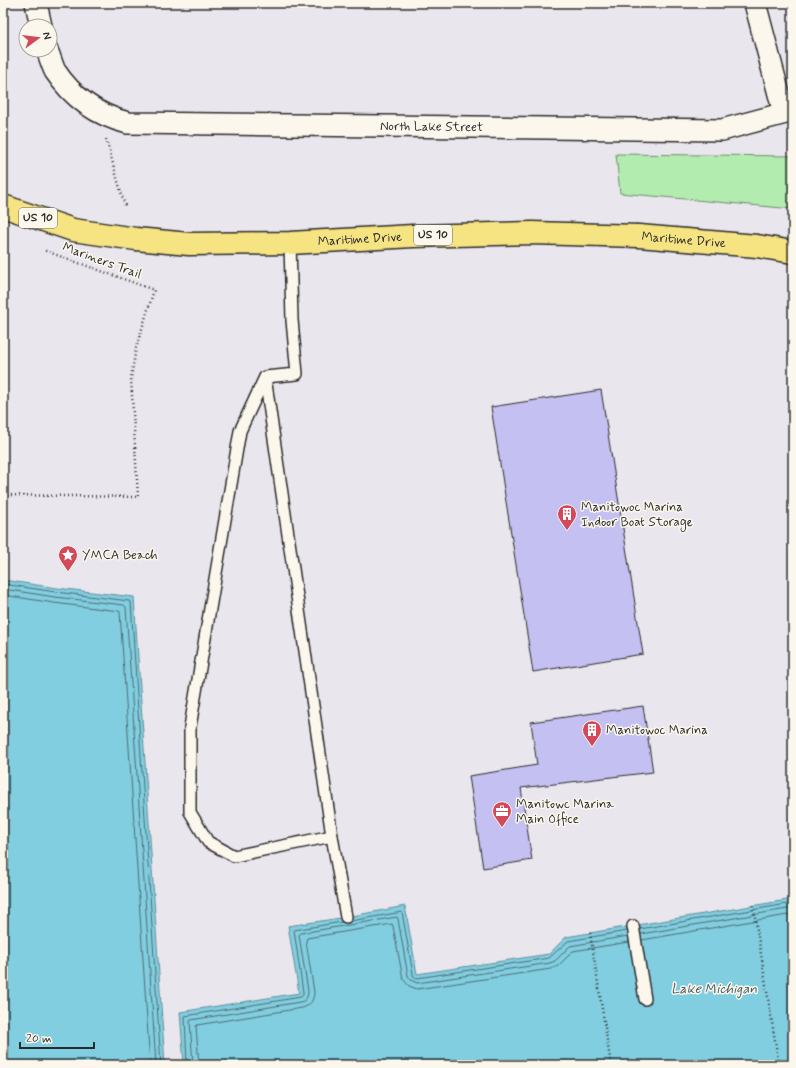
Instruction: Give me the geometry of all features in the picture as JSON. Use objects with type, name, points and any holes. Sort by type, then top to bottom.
[{"type":"main road","name":"Maritime Drive","points":[[3,206],[73,230],[136,239],[190,244],[290,243],[413,236],[532,233],[639,236],[757,246],[793,252]]},
{"type":"street","points":[[36,3],[39,18]]},
{"type":"street","points":[[754,3],[788,112]]},
{"type":"street","name":"North Lake Street","points":[[50,58],[55,69],[69,89],[83,102],[113,119],[128,123],[722,130],[788,112]]},
{"type":"lane","points":[[265,377],[297,374],[292,320],[290,243]]},
{"type":"lane","points":[[265,377],[240,431],[190,727],[190,812],[208,842],[234,856],[332,836]]},
{"type":"lane","points":[[265,377],[332,836],[346,917]]},
{"type":"lane","points":[[633,926],[645,999]]},
{"type":"path","points":[[104,134],[125,206]]},
{"type":"path","name":"Mariners Trail","points":[[3,495],[138,497],[131,378],[136,348],[154,290],[43,250]]},
{"type":"path","points":[[753,905],[779,1065]]},
{"type":"path","points":[[590,933],[611,1065]]},
{"type":"green space","points":[[616,154],[793,156],[793,209],[620,193]]},
{"type":"water","points":[[3,580],[134,597],[165,1065],[3,1065]]},
{"type":"water","name":"Lake Michigan","points":[[793,899],[793,1065],[184,1065],[180,1012],[299,993],[288,926],[405,906],[417,974],[549,954],[566,937]]},
{"type":"building","name":"Manitowoc Marina Indoor Boat Storage","points":[[601,390],[643,654],[533,672],[491,407]]},
{"type":"building","points":[[643,706],[653,772],[521,788],[532,860],[483,868],[469,776],[537,765],[531,722]]},
{"type":"place","name":"Manitowoc Marina Indoor Boat Storage","points":[[567,531]]},
{"type":"place","name":"YMCA Beach","points":[[68,572]]},
{"type":"place","name":"Manitowoc Marina","points":[[592,747]]},
{"type":"place","name":"Manitowc Marina Main Office","points":[[502,828]]}]
